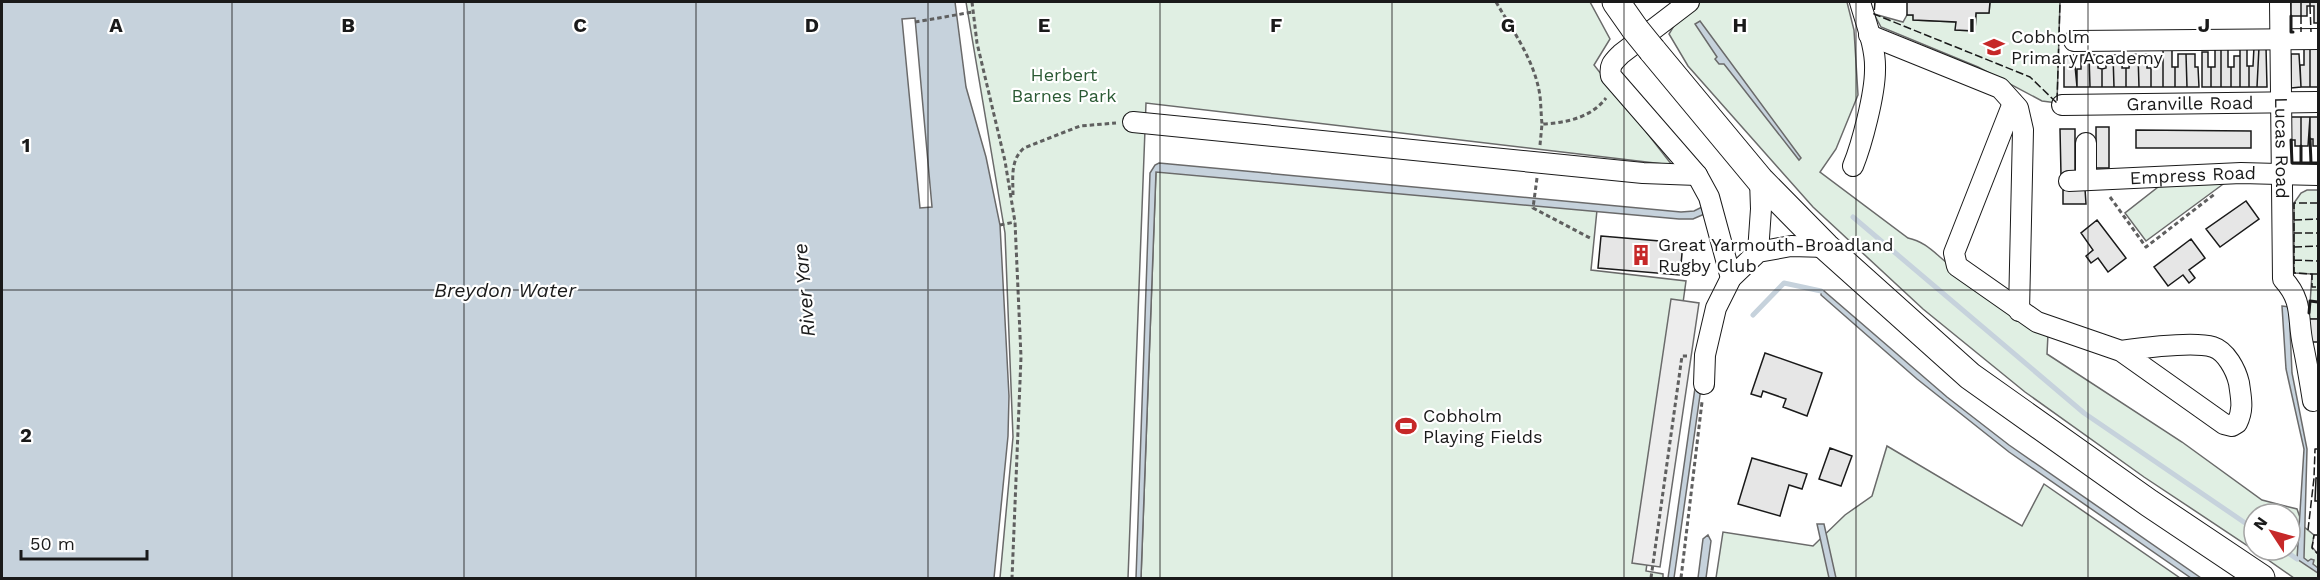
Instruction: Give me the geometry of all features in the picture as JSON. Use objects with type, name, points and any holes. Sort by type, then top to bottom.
[{"type":"highway","points":[[1616,2],[1652,50],[1760,180],[1826,247],[1970,376],[2261,579]]},
{"type":"street","points":[[1689,2],[1612,63],[1609,68],[1611,76],[1697,175],[1709,196],[1731,278]]},
{"type":"street","points":[[1852,166],[1859,150],[1875,70],[1860,2]]},
{"type":"street","name":"Lucas Road","points":[[2280,2],[2283,279],[2296,289],[2302,343],[2313,363],[2313,401]]},
{"type":"street","points":[[1869,35],[2000,88],[2020,114],[2023,130],[2019,311]]},
{"type":"street","points":[[2074,41],[2319,39]]},
{"type":"street","name":"Granville Road","points":[[2062,105],[2319,102]]},
{"type":"street","points":[[2013,103],[1954,253],[1957,266],[2037,322],[2121,351],[2224,424],[2232,426],[2237,423],[2243,407],[2237,374],[2220,351],[2212,346],[2171,346],[2121,351]]},
{"type":"street","points":[[1133,122],[1643,173],[1697,175]]},
{"type":"street","points":[[2085,181],[2086,143]]},
{"type":"street","name":"Empress Road","points":[[2085,181],[2241,173],[2319,175]]},
{"type":"street","points":[[1758,252],[1760,180]]},
{"type":"street","points":[[1704,384],[1705,355],[1716,308],[1731,278],[1758,252],[1791,246],[1826,247]]},
{"type":"path","points":[[972,2],[977,43],[1016,222],[1021,357],[1012,579]]},
{"type":"path","points":[[1496,2],[1523,48],[1540,96],[1542,124],[1533,208],[1590,237]]},
{"type":"path","points":[[915,22],[973,12]]},
{"type":"path","points":[[1542,124],[1575,120],[1602,103],[1617,83]]},
{"type":"path","points":[[1013,203],[1014,163],[1024,148],[1080,126],[1133,122]]},
{"type":"path","points":[[2085,181],[2145,247],[2241,173]]},
{"type":"path","points":[[1000,225],[1016,222]]},
{"type":"path","points":[[1651,579],[1682,356],[1705,355]]},
{"type":"path","points":[[1681,579],[1704,384]]},
{"type":"green space","name":"Herbert Barnes Park","points":[[966,2],[1590,2],[1610,39],[1594,65],[1672,165],[1146,103],[1128,578],[1000,578],[1013,437],[1005,233]]},
{"type":"green space","points":[[1700,2],[1847,2],[1854,30],[1858,95],[1836,149],[1820,172],[1908,238],[1926,246],[1963,275],[2048,334],[2047,354],[2182,442],[2262,500],[2270,502],[2242,502],[2242,542],[2144,477],[2025,392],[1923,309],[1813,207],[1688,66],[1669,34],[1678,19]]},
{"type":"green space","name":"Cobholm Primary Academy","points":[[1990,2],[2060,2],[2057,103],[2042,101],[1978,67],[1881,27],[1874,14],[1903,22],[1907,15],[1913,15],[1914,20],[1956,22],[1956,30],[1975,31],[1976,13],[1989,13]]},
{"type":"green space","name":"Cobholm Playing Fields","points":[[1156,171],[1597,210],[1591,270],[1686,281],[1646,571],[1663,574],[1663,578],[1141,578]]},
{"type":"green space","points":[[2226,182],[2146,241],[2125,213],[2162,184]]},
{"type":"green space","points":[[2307,190],[2318,190],[2318,319],[2309,319],[2312,274],[2294,273],[2294,203],[2301,193]]},
{"type":"green space","points":[[1887,446],[2022,526],[2044,484],[2180,578],[1716,578],[1723,532],[1813,546],[1845,515],[1872,496]]},
{"type":"green space","points":[[2302,523],[2314,535],[2312,547],[2318,554],[2318,578],[2294,578],[2271,562],[2302,562]]},
{"type":"shaded area","points":[[1671,299],[1699,303],[1660,567],[1632,563]]},
{"type":"water","name":"Breydon Water","points":[[2,2],[955,2],[966,87],[986,157],[1000,225],[1009,396],[1008,436],[994,578],[2,578]]},
{"type":"water","points":[[1700,21],[1801,158],[1799,160],[1724,64],[1719,64],[1715,59],[1717,57],[1695,24]]},
{"type":"water","points":[[1159,163],[1681,212],[1694,211],[1706,205],[1709,212],[1693,219],[1679,219],[1156,172],[1141,578],[1136,578],[1150,173]]},
{"type":"water","points":[[1821,291],[1824,291],[1947,397],[2009,445],[2201,578],[2191,578],[2009,452],[1917,379],[1821,295]]},
{"type":"water","points":[[2282,306],[2289,307],[2292,373],[2307,449],[2304,558],[2308,561],[2314,560],[2313,564],[2318,568],[2318,573],[2302,562],[2301,502],[2304,449],[2286,369]]},
{"type":"water","points":[[1696,381],[1702,381],[1674,578],[1668,578]]},
{"type":"water","points":[[1817,524],[1824,524],[1836,578],[1829,578]]},
{"type":"water","points":[[1708,535],[1711,541],[1706,578],[1698,578],[1703,539]]},
{"type":"pier","points":[[915,18],[932,207],[920,208],[902,19]]},
{"type":"building","points":[[1907,2],[1990,2],[1989,13],[1976,13],[1975,31],[1955,30],[1956,22],[1913,20],[1913,15],[1907,15]]},
{"type":"building","points":[[2291,2],[2301,2],[2301,16],[2291,16]]},
{"type":"building","points":[[2301,2],[2310,2],[2310,6],[2307,6],[2307,16],[2301,16]]},
{"type":"building","points":[[2310,2],[2318,2],[2318,23],[2314,23],[2314,6],[2310,6]]},
{"type":"building","points":[[2304,46],[2310,47],[2310,87],[2301,87],[2300,65],[2304,65]]},
{"type":"building","points":[[2215,47],[2221,47],[2221,87],[2211,87],[2211,67],[2215,67]]},
{"type":"building","points":[[2221,47],[2228,47],[2231,87],[2221,87]]},
{"type":"building","points":[[2240,47],[2247,47],[2249,87],[2240,87]]},
{"type":"building","points":[[2254,47],[2259,47],[2257,87],[2249,87],[2249,66],[2253,66]]},
{"type":"building","points":[[2259,47],[2266,47],[2267,87],[2257,87]]},
{"type":"building","points":[[2310,49],[2318,49],[2318,87],[2310,87]]},
{"type":"building","points":[[2163,50],[2172,50],[2175,87],[2163,87]]},
{"type":"building","points":[[2202,52],[2208,52],[2211,87],[2202,87]]},
{"type":"building","points":[[2138,54],[2147,54],[2147,68],[2151,68],[2151,87],[2139,87]]},
{"type":"building","points":[[2138,54],[2139,87],[2126,87],[2126,68],[2129,68],[2130,55]]},
{"type":"building","points":[[2178,54],[2186,54],[2187,87],[2175,87],[2175,67],[2178,67]]},
{"type":"building","points":[[2186,54],[2195,54],[2199,87],[2187,87]]},
{"type":"building","points":[[2291,54],[2299,54],[2301,87],[2291,88]]},
{"type":"building","points":[[2064,55],[2074,55],[2077,87],[2064,87]]},
{"type":"building","points":[[2081,55],[2089,55],[2090,87],[2077,87],[2077,69],[2081,69]]},
{"type":"building","points":[[2089,55],[2098,55],[2098,68],[2102,69],[2102,87],[2090,87]]},
{"type":"building","points":[[2106,55],[2113,55],[2114,87],[2102,87],[2102,69],[2106,68]]},
{"type":"building","points":[[2113,55],[2123,55],[2122,68],[2126,68],[2126,87],[2114,87]]},
{"type":"building","points":[[2234,56],[2240,56],[2240,87],[2231,87],[2231,67],[2234,67]]},
{"type":"building","points":[[2153,61],[2163,61],[2163,87],[2151,87]]},
{"type":"building","points":[[2291,117],[2301,117],[2301,146],[2295,146],[2295,140],[2291,140]]},
{"type":"building","points":[[2301,117],[2310,117],[2308,146],[2301,146]]},
{"type":"building","points":[[2310,117],[2318,117],[2318,146],[2313,146],[2313,139],[2310,139]]},
{"type":"building","points":[[2096,127],[2109,127],[2109,168],[2096,168]]},
{"type":"building","points":[[2060,129],[2075,129],[2075,175],[2061,175]]},
{"type":"building","points":[[2136,130],[2251,131],[2251,148],[2136,148]]},
{"type":"building","points":[[2085,189],[2086,204],[2063,204],[2063,190]]},
{"type":"building","points":[[2246,201],[2259,219],[2220,247],[2206,229]]},
{"type":"building","points":[[2097,220],[2126,258],[2108,272],[2098,258],[2091,263],[2086,256],[2093,250],[2081,233]]},
{"type":"building","name":"Great Yarmouth-Broadland Rugby Club","points":[[1601,236],[1683,243],[1680,275],[1598,268]]},
{"type":"building","points":[[2191,239],[2205,258],[2189,270],[2195,278],[2189,283],[2183,275],[2168,286],[2154,267]]},
{"type":"building","points":[[2309,319],[2318,319],[2318,342],[2309,342]]},
{"type":"building","points":[[1765,353],[1822,373],[1807,416],[1783,407],[1786,399],[1763,391],[1761,397],[1751,394]]},
{"type":"building","points":[[1830,448],[1852,456],[1841,486],[1819,479]]},
{"type":"building","points":[[1752,458],[1807,474],[1802,489],[1789,485],[1780,516],[1738,504]]},
{"type":"building","points":[[2316,478],[2318,478],[2318,501],[2315,501]]},
{"type":"waterway","points":[[1853,217],[2084,413],[2242,521]]},
{"type":"waterway","points":[[1753,315],[1784,283],[1821,291]]},
{"type":"fence","points":[[1875,2],[1874,14],[2030,77],[2057,103],[2060,2]]},
{"type":"fence","points":[[2310,6],[2311,32]]},
{"type":"fence","points":[[2301,16],[2301,32]]},
{"type":"fence","points":[[2318,203],[2294,203],[2294,273],[2312,274],[2312,287],[2318,287]]},
{"type":"fence","points":[[2294,220],[2318,219]]},
{"type":"fence","points":[[2294,233],[2318,233]]},
{"type":"fence","points":[[2294,247],[2318,246]]},
{"type":"fence","points":[[2294,260],[2318,261]]},
{"type":"fence","points":[[2312,274],[2318,274]]},
{"type":"fence","points":[[2308,530],[2315,449],[2318,449]]},
{"type":"fence","points":[[2318,535],[2314,535],[2312,548],[2318,554]]},
{"type":"wall","points":[[2291,16],[2291,32],[2293,32]]},
{"type":"wall","points":[[2310,139],[2311,163]]},
{"type":"wall","points":[[2291,140],[2292,163],[2318,163]]},
{"type":"wall","points":[[2301,146],[2301,163]]},
{"type":"wall","points":[[2309,313],[2310,301],[2318,302]]},
{"type":"place","name":"Cobholm Primary Academy","points":[[1994,47]]},
{"type":"place","name":"Great Yarmouth-Broadland Rugby Club","points":[[1641,255]]},
{"type":"place","name":"Cobholm Playing Fields","points":[[1406,426]]},
{"type":"water label","name":"River Yare","points":[[804,290]]}]
